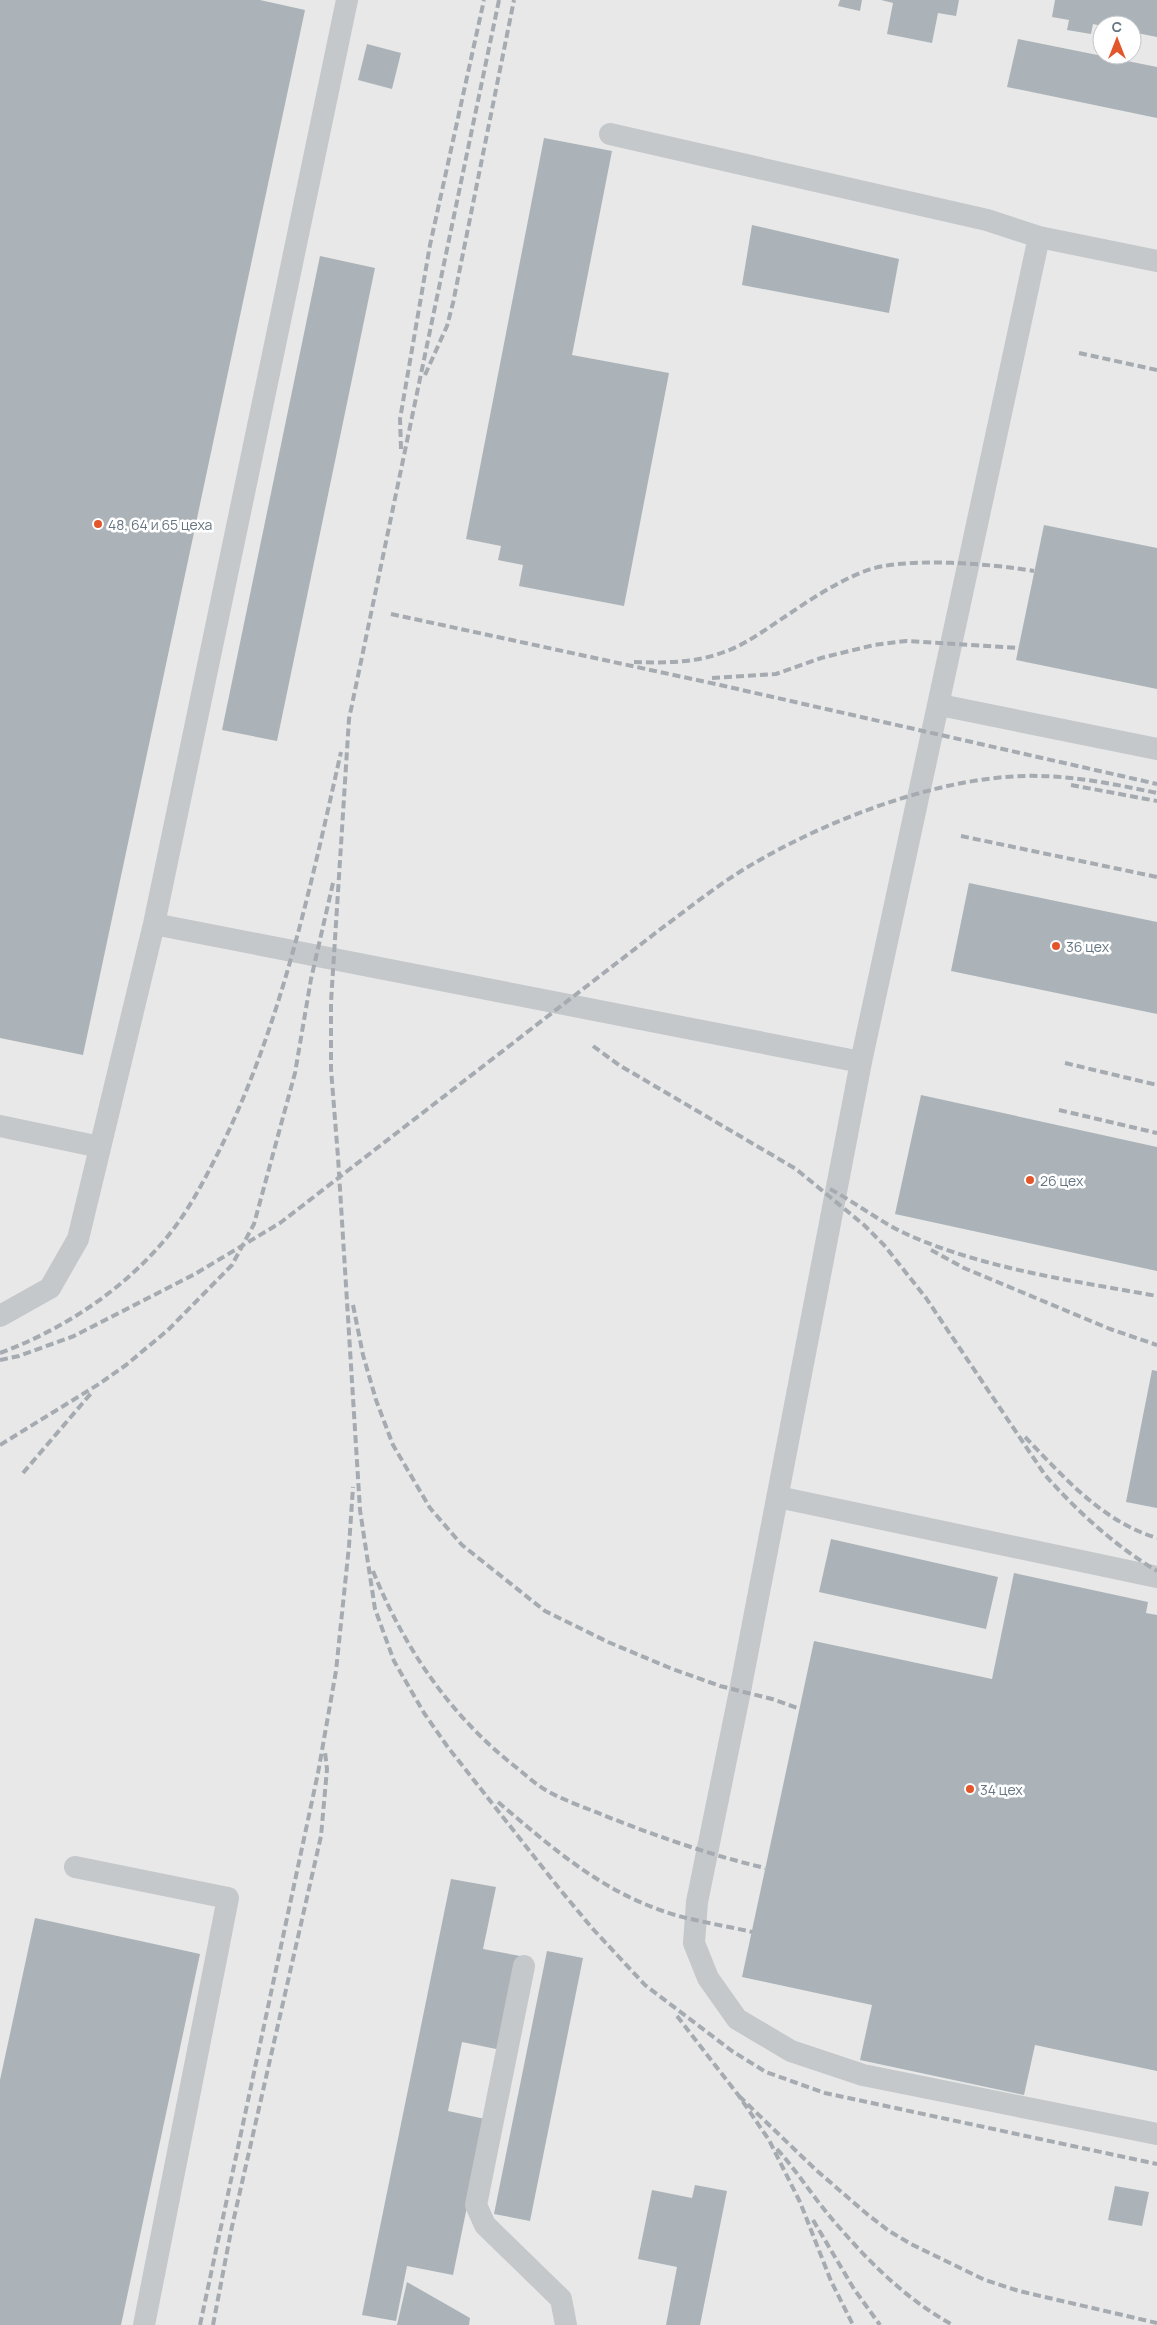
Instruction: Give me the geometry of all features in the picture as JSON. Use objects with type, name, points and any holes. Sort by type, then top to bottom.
[{"type":"lane","points":[[0,1316],[50,1288],[78,1240],[154,924],[347,0]]},
{"type":"lane","points":[[610,134],[987,220],[1039,237],[1157,261]]},
{"type":"lane","points":[[1039,237],[940,705],[861,1062],[778,1497],[697,1902],[694,1943],[708,1978],[737,2020],[791,2051],[863,2075],[1157,2134]]},
{"type":"lane","points":[[940,705],[1157,749]]},
{"type":"lane","points":[[154,924],[861,1062]]},
{"type":"lane","points":[[0,1126],[100,1147]]},
{"type":"lane","points":[[778,1497],[1157,1577]]},
{"type":"lane","points":[[76,1867],[228,1898],[144,2325]]},
{"type":"lane","points":[[524,1966],[476,2205],[485,2225],[561,2299],[566,2325]]},
{"type":"shaded area","points":[[0,0],[1157,0],[1157,2325],[0,2325]]},
{"type":"building","name":"48, 64 и 65 цеха","points":[[0,0],[260,0],[305,10],[83,1055],[0,1038]]},
{"type":"building","points":[[840,0],[862,0],[860,11],[838,6]]},
{"type":"building","points":[[881,0],[959,0],[956,16],[938,13],[932,43],[887,34],[893,3]]},
{"type":"building","points":[[1055,0],[1157,0],[1157,37],[1142,34],[1142,15],[1092,15],[1091,34],[1067,30],[1069,20],[1052,17]]},
{"type":"building","points":[[1018,39],[1092,54],[1092,65],[1142,64],[1157,67],[1157,118],[1007,87]]},
{"type":"building","points":[[367,44],[401,53],[392,89],[358,80]]},
{"type":"building","points":[[544,138],[612,151],[572,355],[669,373],[624,606],[519,586],[523,565],[498,560],[501,546],[466,539]]},
{"type":"building","points":[[752,225],[899,259],[889,313],[742,285]]},
{"type":"building","points":[[320,256],[375,268],[277,741],[222,730]]},
{"type":"building","points":[[1044,525],[1157,548],[1157,689],[1016,660]]},
{"type":"building","name":"36 цех","points":[[969,883],[1157,922],[1157,1014],[951,971]]},
{"type":"building","name":"26 цех","points":[[921,1095],[1157,1147],[1157,1271],[895,1214]]},
{"type":"building","points":[[1152,1370],[1157,1371],[1157,1508],[1126,1502]]},
{"type":"building","points":[[831,1539],[998,1577],[986,1629],[819,1592]]},
{"type":"building","name":"34 цех","points":[[1014,1573],[1148,1602],[1146,1613],[1157,1615],[1157,2071],[1035,2045],[1024,2095],[860,2060],[872,2005],[742,1977],[814,1641],[992,1679]]},
{"type":"building","points":[[451,1879],[496,1887],[483,1949],[520,1956],[501,2050],[462,2042],[448,2111],[485,2119],[453,2275],[407,2266],[396,2321],[362,2315]]},
{"type":"building","points":[[35,1918],[200,1954],[121,2325],[0,2325],[0,2080]]},
{"type":"building","points":[[547,1951],[583,1958],[530,2221],[494,2214]]},
{"type":"building","points":[[695,2185],[727,2191],[700,2325],[666,2325],[677,2267],[638,2259],[652,2190],[692,2198]]},
{"type":"building","points":[[1115,2186],[1149,2192],[1142,2226],[1108,2220]]},
{"type":"building","points":[[407,2282],[470,2318],[469,2325],[397,2325]]},
{"type":"railway","points":[[401,449],[400,419],[430,245],[484,0]]},
{"type":"railway","points":[[499,0],[349,719],[331,1002],[331,1069],[360,1510],[375,1609],[394,1661],[424,1713],[447,1746],[558,1887],[592,1928],[645,1985],[732,2051],[766,2072],[825,2093],[1157,2164]]},
{"type":"railway","points":[[425,375],[447,326],[453,303],[514,0]]},
{"type":"railway","points":[[1079,353],[1157,370]]},
{"type":"railway","points":[[634,662],[691,660],[713,656],[732,649],[748,641],[834,586],[855,575],[882,566],[949,563],[1034,571]]},
{"type":"railway","points":[[391,614],[720,685],[1157,784]]},
{"type":"railway","points":[[712,678],[776,674],[821,658],[874,645],[906,641],[1018,648]]},
{"type":"railway","points":[[0,1353],[46,1333],[89,1308],[109,1293],[163,1242],[195,1195],[222,1145],[243,1098],[278,1002],[306,902],[341,752]]},
{"type":"railway","points":[[0,1360],[19,1356],[74,1336],[195,1274],[280,1223],[721,884],[745,868],[789,844],[822,828],[895,800],[969,782],[1006,777],[1041,776],[1099,782],[1157,793]]},
{"type":"railway","points":[[1071,785],[1157,801]]},
{"type":"railway","points":[[961,836],[1157,877]]},
{"type":"railway","points":[[0,1445],[99,1384],[126,1365],[168,1330],[232,1265],[254,1224],[295,1073],[311,979],[333,883]]},
{"type":"railway","points":[[593,1046],[619,1065],[796,1169],[864,1225],[884,1245],[926,1298],[1045,1475],[1097,1527],[1126,1551],[1157,1571]]},
{"type":"railway","points":[[1065,1063],[1157,1085]]},
{"type":"railway","points":[[1059,1110],[1157,1133]]},
{"type":"railway","points":[[830,1189],[902,1232],[972,1258],[1034,1273],[1157,1296]]},
{"type":"railway","points":[[931,1250],[964,1268],[1110,1329],[1157,1345]]},
{"type":"railway","points":[[353,1305],[363,1355],[376,1400],[393,1445],[430,1508],[462,1545],[545,1611],[608,1642],[670,1668],[720,1686],[772,1699],[800,1709]]},
{"type":"railway","points":[[23,1473],[93,1391]]},
{"type":"railway","points":[[1025,1437],[1069,1482],[1101,1509],[1118,1521],[1157,1538]]},
{"type":"railway","points":[[200,2325],[318,1773],[336,1671],[353,1487]]},
{"type":"railway","points":[[373,1571],[399,1627],[415,1654],[451,1704],[493,1748],[537,1784],[566,1800],[643,1830],[704,1851],[765,1868]]},
{"type":"railway","points":[[213,2325],[231,2231],[321,1836],[327,1769],[325,1752]]},
{"type":"railway","points":[[498,1802],[555,1850],[617,1891],[663,1911],[752,1932]]},
{"type":"railway","points":[[677,2016],[739,2096],[769,2140],[800,2202],[831,2281],[853,2325]]},
{"type":"railway","points":[[739,2096],[816,2170],[867,2214],[889,2231],[911,2244],[985,2280],[1019,2291],[1157,2323]]},
{"type":"railway","points":[[777,2149],[827,2213],[855,2245],[901,2289],[917,2302],[953,2325]]},
{"type":"railway","points":[[813,2220],[854,2289],[880,2325]]},
{"type":"place","name":"48, 64 и 65 цеха","points":[[98,524]]},
{"type":"place","name":"36 цех","points":[[1056,946]]},
{"type":"place","name":"26 цех","points":[[1030,1180]]},
{"type":"place","name":"34 цех","points":[[970,1789]]}]
